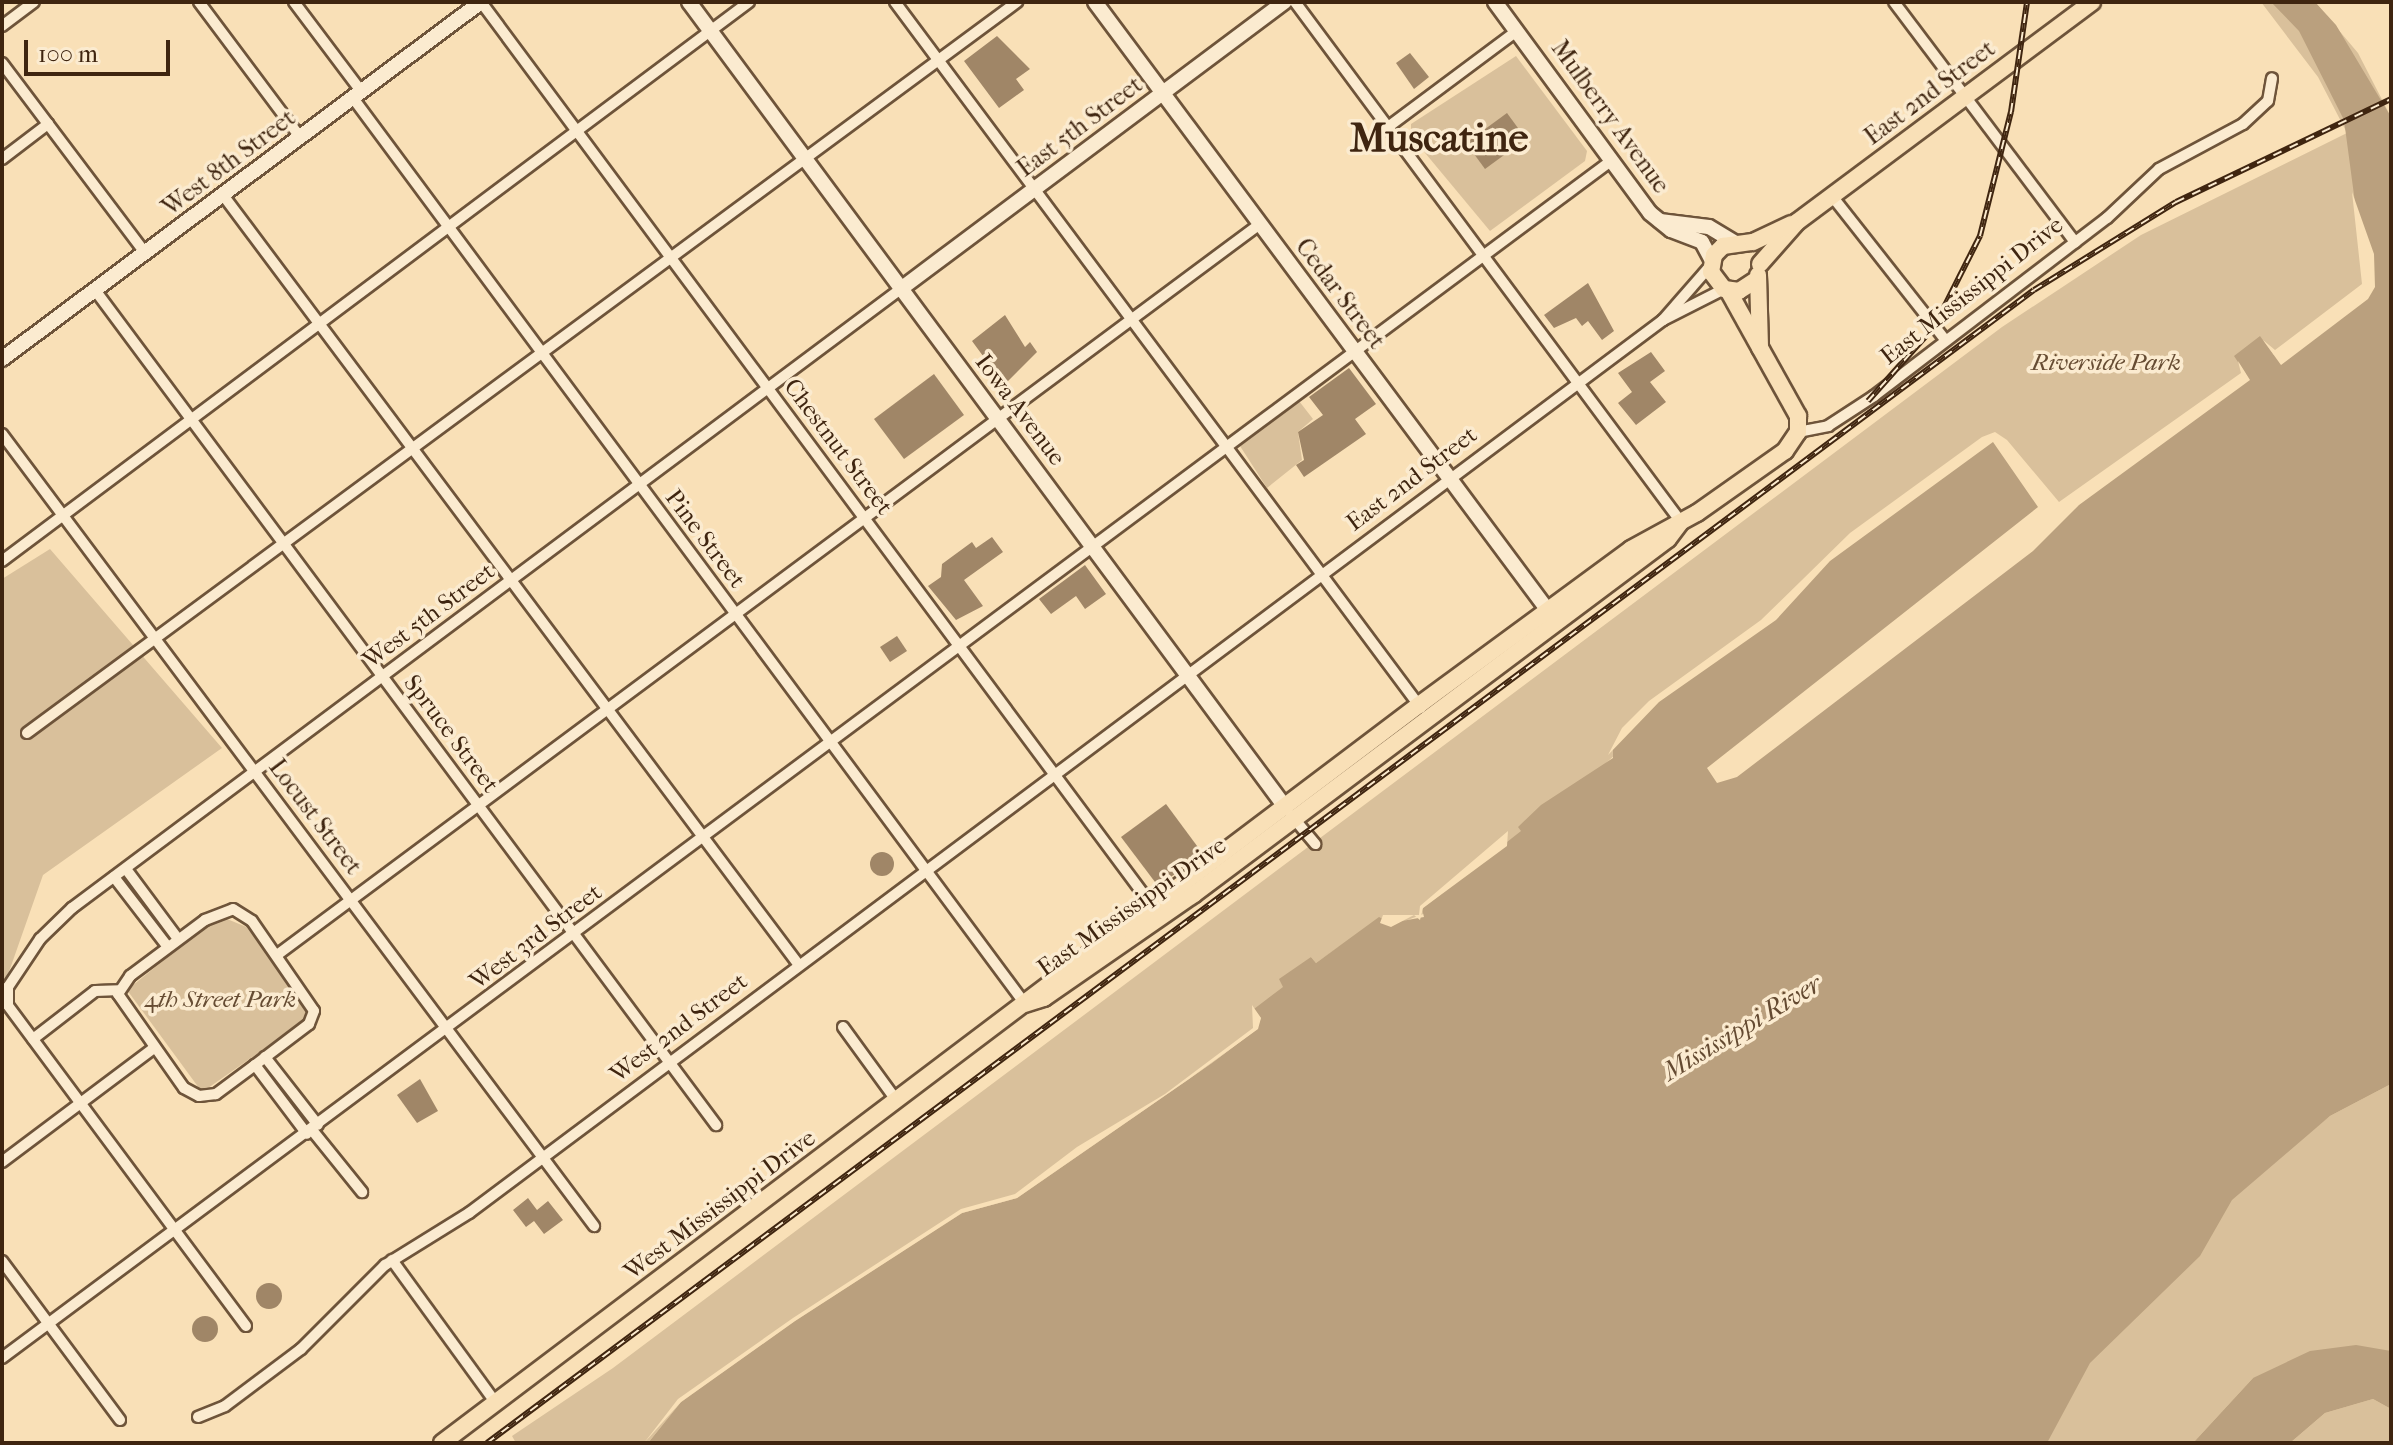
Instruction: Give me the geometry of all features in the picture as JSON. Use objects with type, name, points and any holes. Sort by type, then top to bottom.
[{"type":"main road","name":"Iowa Avenue","points":[[689,2],[1290,813]]},
{"type":"main road","name":"Cedar Street","points":[[1095,2],[1549,612]]},
{"type":"main road","name":"East 5th Street","points":[[902,288],[1285,2]]},
{"type":"main road","name":"Mulberry Avenue","points":[[1495,2],[1660,221],[1702,242],[1711,263]]},
{"type":"main road","name":"East 2nd Street","points":[[1758,272],[1797,222],[2092,2]]},
{"type":"main road","name":"West 8th Street","points":[[2,359],[478,3]]},
{"type":"main road","name":"Mulberry Avenue","points":[[1660,221],[1709,227],[1739,243]]},
{"type":"main road","name":"East 2nd Street","points":[[1739,243],[1797,222]]},
{"type":"main road","points":[[1760,348],[1758,272],[1739,243],[1723,246],[1711,263],[1726,290],[1793,405],[1798,432]]},
{"type":"main road","points":[[1726,290],[1746,289],[1758,272]]},
{"type":"main road","name":"East Mississippi Drive","points":[[1290,813],[1419,705],[1631,549],[1681,522],[1775,458],[1798,432]]},
{"type":"main road","name":"East Mississippi Drive","points":[[1025,1004],[1290,813],[1429,719],[1668,539],[1681,522]]},
{"type":"main road","name":"West Mississippi Drive","points":[[442,1443],[1025,1004]]},
{"type":"street","points":[[2,26],[34,2]]},
{"type":"street","points":[[199,2],[300,137]]},
{"type":"street","name":"Pine Street","points":[[294,2],[448,227],[1025,1004]]},
{"type":"street","points":[[2,561],[749,2]]},
{"type":"street","points":[[895,2],[1429,719]]},
{"type":"street","points":[[27,733],[287,547],[1017,2]]},
{"type":"street","points":[[1295,2],[1681,522]]},
{"type":"street","points":[[1894,2],[2075,242]]},
{"type":"street","name":"Chestnut Street","points":[[478,3],[578,131],[1156,911]]},
{"type":"street","points":[[1388,127],[1517,31]]},
{"type":"street","points":[[2,63],[145,253]]},
{"type":"street","name":"East Mississippi Drive","points":[[1798,432],[1828,426],[2075,242],[2159,169],[2253,116],[2268,101],[2272,78]]},
{"type":"street","points":[[2,159],[48,124]]},
{"type":"street","name":"West 3rd Street","points":[[2,1358],[179,1230],[831,740],[1612,160]]},
{"type":"street","points":[[223,195],[798,964]]},
{"type":"street","points":[[1832,196],[1946,341]]},
{"type":"street","points":[[277,955],[864,515],[1260,224]]},
{"type":"street","name":"East 2nd Street","points":[[1189,674],[1663,320],[1711,263]]},
{"type":"street","name":"West 5th Street","points":[[33,1039],[6,998],[49,929],[114,877],[902,288]]},
{"type":"street","name":"Spruce Street","points":[[95,290],[716,1125]]},
{"type":"street","name":"East 2nd Street","points":[[1663,320],[1726,290]]},
{"type":"street","name":"Locust Street","points":[[2,434],[594,1226]]},
{"type":"street","name":"West 2nd Street","points":[[198,1417],[225,1406],[301,1349],[392,1260],[469,1213],[1189,674]]},
{"type":"street","name":"Iowa Avenue","points":[[1290,813],[1315,844]]},
{"type":"street","points":[[126,869],[178,939]]},
{"type":"street","points":[[114,877],[168,947]]},
{"type":"street","points":[[120,990],[154,1048],[184,1088],[203,1096],[255,1065],[309,1024],[314,1011],[246,915],[233,909],[178,939],[120,990],[95,991],[33,1039],[179,1230],[246,1326]]},
{"type":"street","points":[[843,1027],[896,1100]]},
{"type":"street","points":[[2,1162],[154,1048]]},
{"type":"street","points":[[265,1057],[312,1130]]},
{"type":"street","points":[[255,1065],[362,1192]]},
{"type":"street","points":[[392,1260],[496,1403]]},
{"type":"street","points":[[2,1261],[120,1420]]},
{"type":"green space","name":"Riverside Park","points":[[2261,2],[2315,2],[2358,53],[2391,117],[2366,285],[2357,298],[2274,355],[2260,337],[2246,374],[2060,507],[1764,623],[1554,809],[1538,870],[1340,946],[1316,963],[1311,957],[1302,993],[1212,1063],[1017,1198],[962,1213],[681,1402],[648,1443],[516,1443],[512,1436],[613,1368],[2002,327],[2141,235],[2347,133],[2318,77]]},
{"type":"green space","points":[[1516,56],[1587,151],[1585,161],[1490,231],[1411,136],[1411,124]]},
{"type":"green space","points":[[1299,401],[1313,419],[1298,432],[1302,460],[1267,488],[1240,446]]},
{"type":"green space","points":[[50,549],[222,748],[43,875],[4,986],[2,579]]},
{"type":"green space","name":"4th Street Park","points":[[227,919],[249,928],[307,1005],[304,1021],[208,1088],[199,1088],[127,990],[212,921]]},
{"type":"green space","points":[[2391,1084],[2391,1392],[2253,1378],[2193,1443],[2002,1443],[2186,1232],[2330,1116]]},
{"type":"green space","points":[[2373,1399],[2391,1409],[2391,1443],[2290,1443],[2325,1413]]},
{"type":"water","name":"Mississippi River","points":[[2271,2],[2315,2],[2336,25],[2391,117],[2391,1084],[2330,1116],[2232,1200],[2200,1256],[2090,1363],[2047,1443],[648,1443],[681,1402],[795,1321],[962,1213],[1017,1198],[1212,1063],[1257,1029],[1261,1018],[1254,1009],[1283,987],[1279,979],[1311,957],[1316,963],[1379,917],[1391,923],[1424,917],[1422,909],[1521,831],[1518,827],[1541,805],[1613,758],[1613,747],[1652,704],[1764,623],[1811,572],[1995,436],[2048,501],[2060,507],[2246,374],[2234,356],[2260,336],[2274,355],[2357,298],[2366,285],[2344,120],[2299,31]]},
{"type":"water","points":[[2356,1345],[2391,1351],[2391,1409],[2373,1399],[2325,1413],[2290,1443],[2193,1443],[2253,1378],[2310,1351]]},
{"type":"pier","points":[[2352,192],[2374,254],[2375,287],[2368,299],[2281,365],[2263,340],[2275,350],[2362,284]]},
{"type":"pier","points":[[2238,361],[2250,380],[2079,505],[2033,551],[1737,777],[1717,783],[1707,768],[2038,507],[1993,442],[1830,561],[1776,620],[1659,702],[1608,755],[1622,728],[1649,701],[1761,620],[1850,533],[1982,437],[1995,432],[2007,440],[2059,502],[2241,373]]},
{"type":"pier","points":[[1508,831],[1507,846],[1423,908],[1420,920],[1414,915],[1419,915],[1420,906]]},
{"type":"pier","points":[[1383,915],[1414,915],[1391,927],[1380,923]]},
{"type":"pier","points":[[1252,1005],[1261,1018],[1258,1029],[1189,1079],[1017,1198],[962,1213],[795,1321],[681,1402],[644,1443],[678,1399],[793,1318],[961,1209],[1015,1194],[1077,1147],[1165,1094],[1253,1028]]},
{"type":"building","points":[[997,36],[1030,69],[1016,79],[1024,90],[999,108],[964,61]]},
{"type":"building","points":[[1410,53],[1429,77],[1414,89],[1396,63]]},
{"type":"building","points":[[1507,113],[1526,139],[1485,169],[1466,143]]},
{"type":"building","points":[[1588,283],[1614,331],[1602,340],[1588,321],[1582,326],[1576,318],[1554,328],[1544,315]]},
{"type":"building","points":[[1005,315],[1025,347],[1030,342],[1037,352],[1004,385],[988,376],[994,371],[972,341]]},
{"type":"building","points":[[1651,352],[1665,371],[1650,382],[1666,402],[1636,425],[1618,403],[1632,392],[1618,373]]},
{"type":"building","points":[[1349,368],[1376,404],[1355,419],[1366,434],[1304,477],[1296,465],[1304,460],[1298,432],[1323,415],[1309,397]]},
{"type":"building","points":[[934,374],[964,415],[904,459],[874,419]]},
{"type":"building","points":[[992,537],[1003,552],[964,580],[983,606],[956,620],[928,586],[941,577],[942,564],[972,542],[976,548]]},
{"type":"building","points":[[1085,565],[1106,594],[1085,609],[1076,596],[1051,614],[1039,599]]},
{"type":"building","points":[[897,636],[907,651],[890,662],[880,647]]},
{"type":"building","points":[[1166,804],[1203,854],[1158,886],[1121,837]]},
{"type":"building","points":[[882,852],[893,859],[894,864],[887,875],[882,876],[871,869],[870,864],[877,853]]},
{"type":"building","points":[[420,1079],[438,1111],[417,1123],[397,1095]]},
{"type":"building","points":[[528,1198],[537,1210],[548,1201],[563,1220],[544,1234],[534,1221],[526,1227],[513,1210]]},
{"type":"building","points":[[269,1283],[278,1287],[282,1296],[278,1305],[269,1309],[260,1305],[256,1296],[260,1287]]},
{"type":"building","points":[[205,1316],[214,1320],[218,1329],[214,1338],[205,1342],[196,1338],[192,1329],[196,1320]]},
{"type":"railway","points":[[1868,401],[1934,327],[1980,236],[2011,112],[2027,2]]},
{"type":"railway","points":[[487,1443],[2034,290],[2176,202],[2391,99]]},
{"type":"district","name":"Muscatine","points":[[1439,138]]}]
